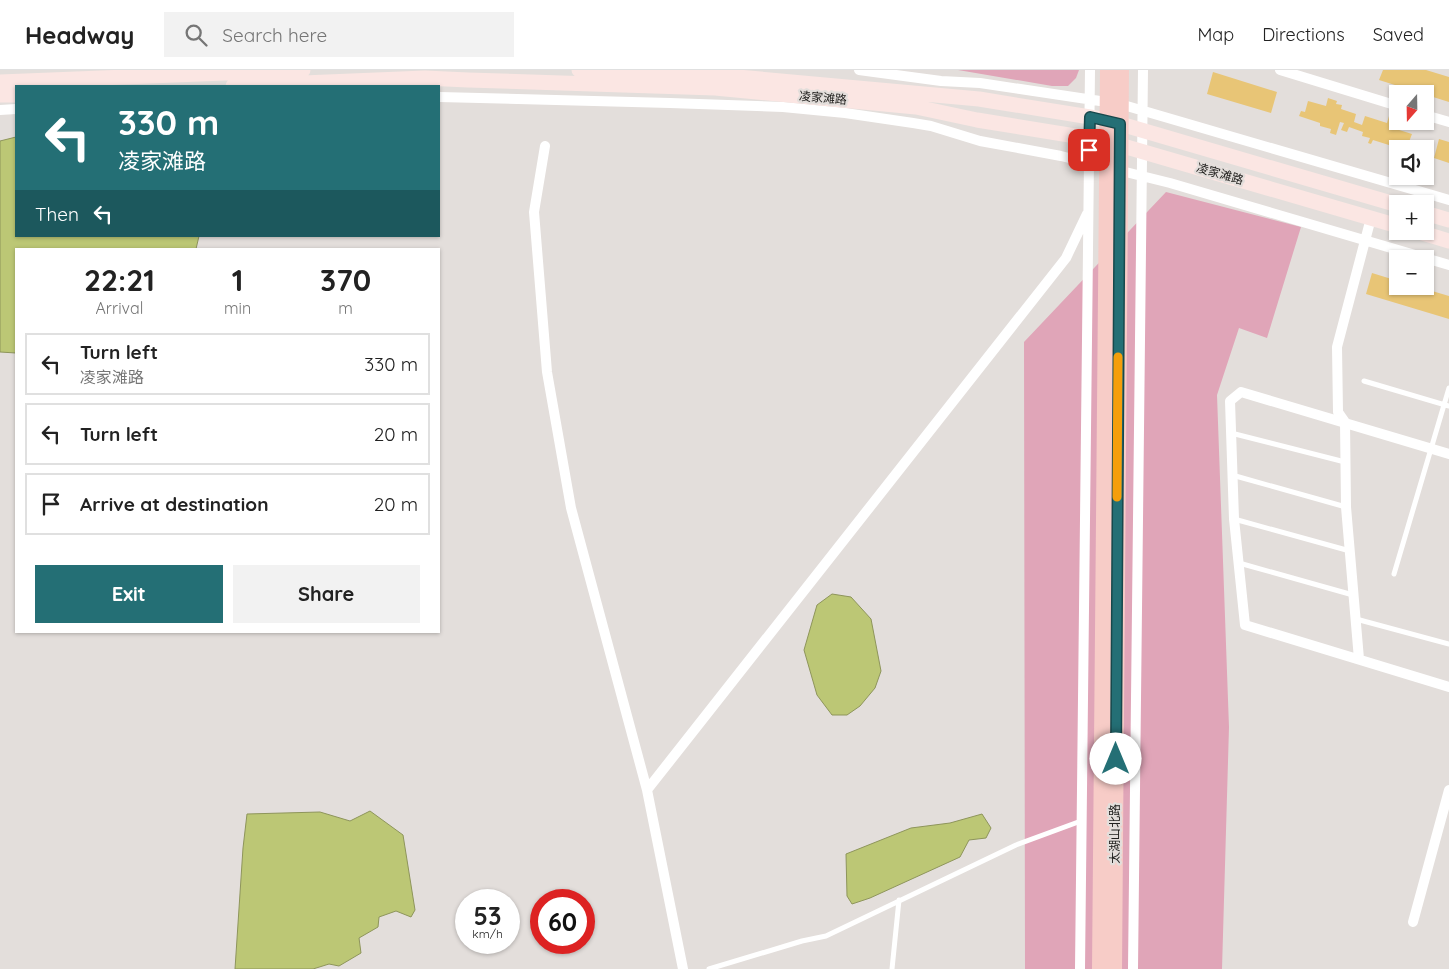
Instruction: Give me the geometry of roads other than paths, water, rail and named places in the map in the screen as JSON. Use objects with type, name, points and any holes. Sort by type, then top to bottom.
[{"type":"main road","points":[[0,82],[303,70]]},
{"type":"main road","name":"凌家滩路","points":[[578,70],[726,76],[979,99],[1090,117],[1113,122],[1389,202]]},
{"type":"main road","name":"太湖山北路","points":[[1108,70],[1114,102]]},
{"type":"main road","name":"太湖山北路","points":[[1114,969],[1113,122],[1114,102],[1121,70]]},
{"type":"main road","name":"凌家滩路","points":[[257,85],[425,78],[715,88],[916,107],[977,120],[1113,143],[1389,223]]},
{"type":"main road","points":[[0,96],[15,95]]},
{"type":"main road","name":"太湖山北路","points":[[1100,969],[1113,169]]},
{"type":"main road","points":[[1434,216],[1449,220]]},
{"type":"main road","points":[[1434,236],[1449,241]]},
{"type":"street","points":[[860,70],[940,81],[980,83],[1114,102],[1449,200]]},
{"type":"street","points":[[1080,969],[1090,70]]},
{"type":"street","points":[[1133,969],[1144,70]]},
{"type":"street","points":[[1280,70],[1389,103]]},
{"type":"street","points":[[440,98],[783,107],[845,113],[932,126],[980,141],[1062,156],[1143,176],[1449,265]]},
{"type":"street","points":[[0,110],[15,109]]},
{"type":"street","points":[[1434,118],[1449,122]]},
{"type":"street","points":[[545,146],[534,212],[547,372],[571,508],[647,790],[682,969]]},
{"type":"street","points":[[647,790],[1066,258],[1089,211]]},
{"type":"street","points":[[1360,659],[1346,507],[1345,422],[1338,412],[1337,347],[1371,218]]},
{"type":"street","points":[[1449,454],[1240,392],[1230,400],[1234,518],[1245,625],[1449,687]]},
{"type":"street","points":[[1413,922],[1449,790]]},
{"type":"lane","points":[[1364,381],[1447,406]]},
{"type":"lane","points":[[1394,574],[1431,449],[1447,406],[1449,388]]},
{"type":"lane","points":[[1231,433],[1346,462]]},
{"type":"lane","points":[[1232,475],[1346,507]]},
{"type":"lane","points":[[1234,518],[1350,552]]},
{"type":"lane","points":[[1238,563],[1354,596]]},
{"type":"lane","points":[[1356,619],[1449,644]]},
{"type":"lane","points":[[709,969],[802,941],[826,936],[1016,845],[1082,821]]},
{"type":"lane","points":[[892,969],[899,900]]}]
